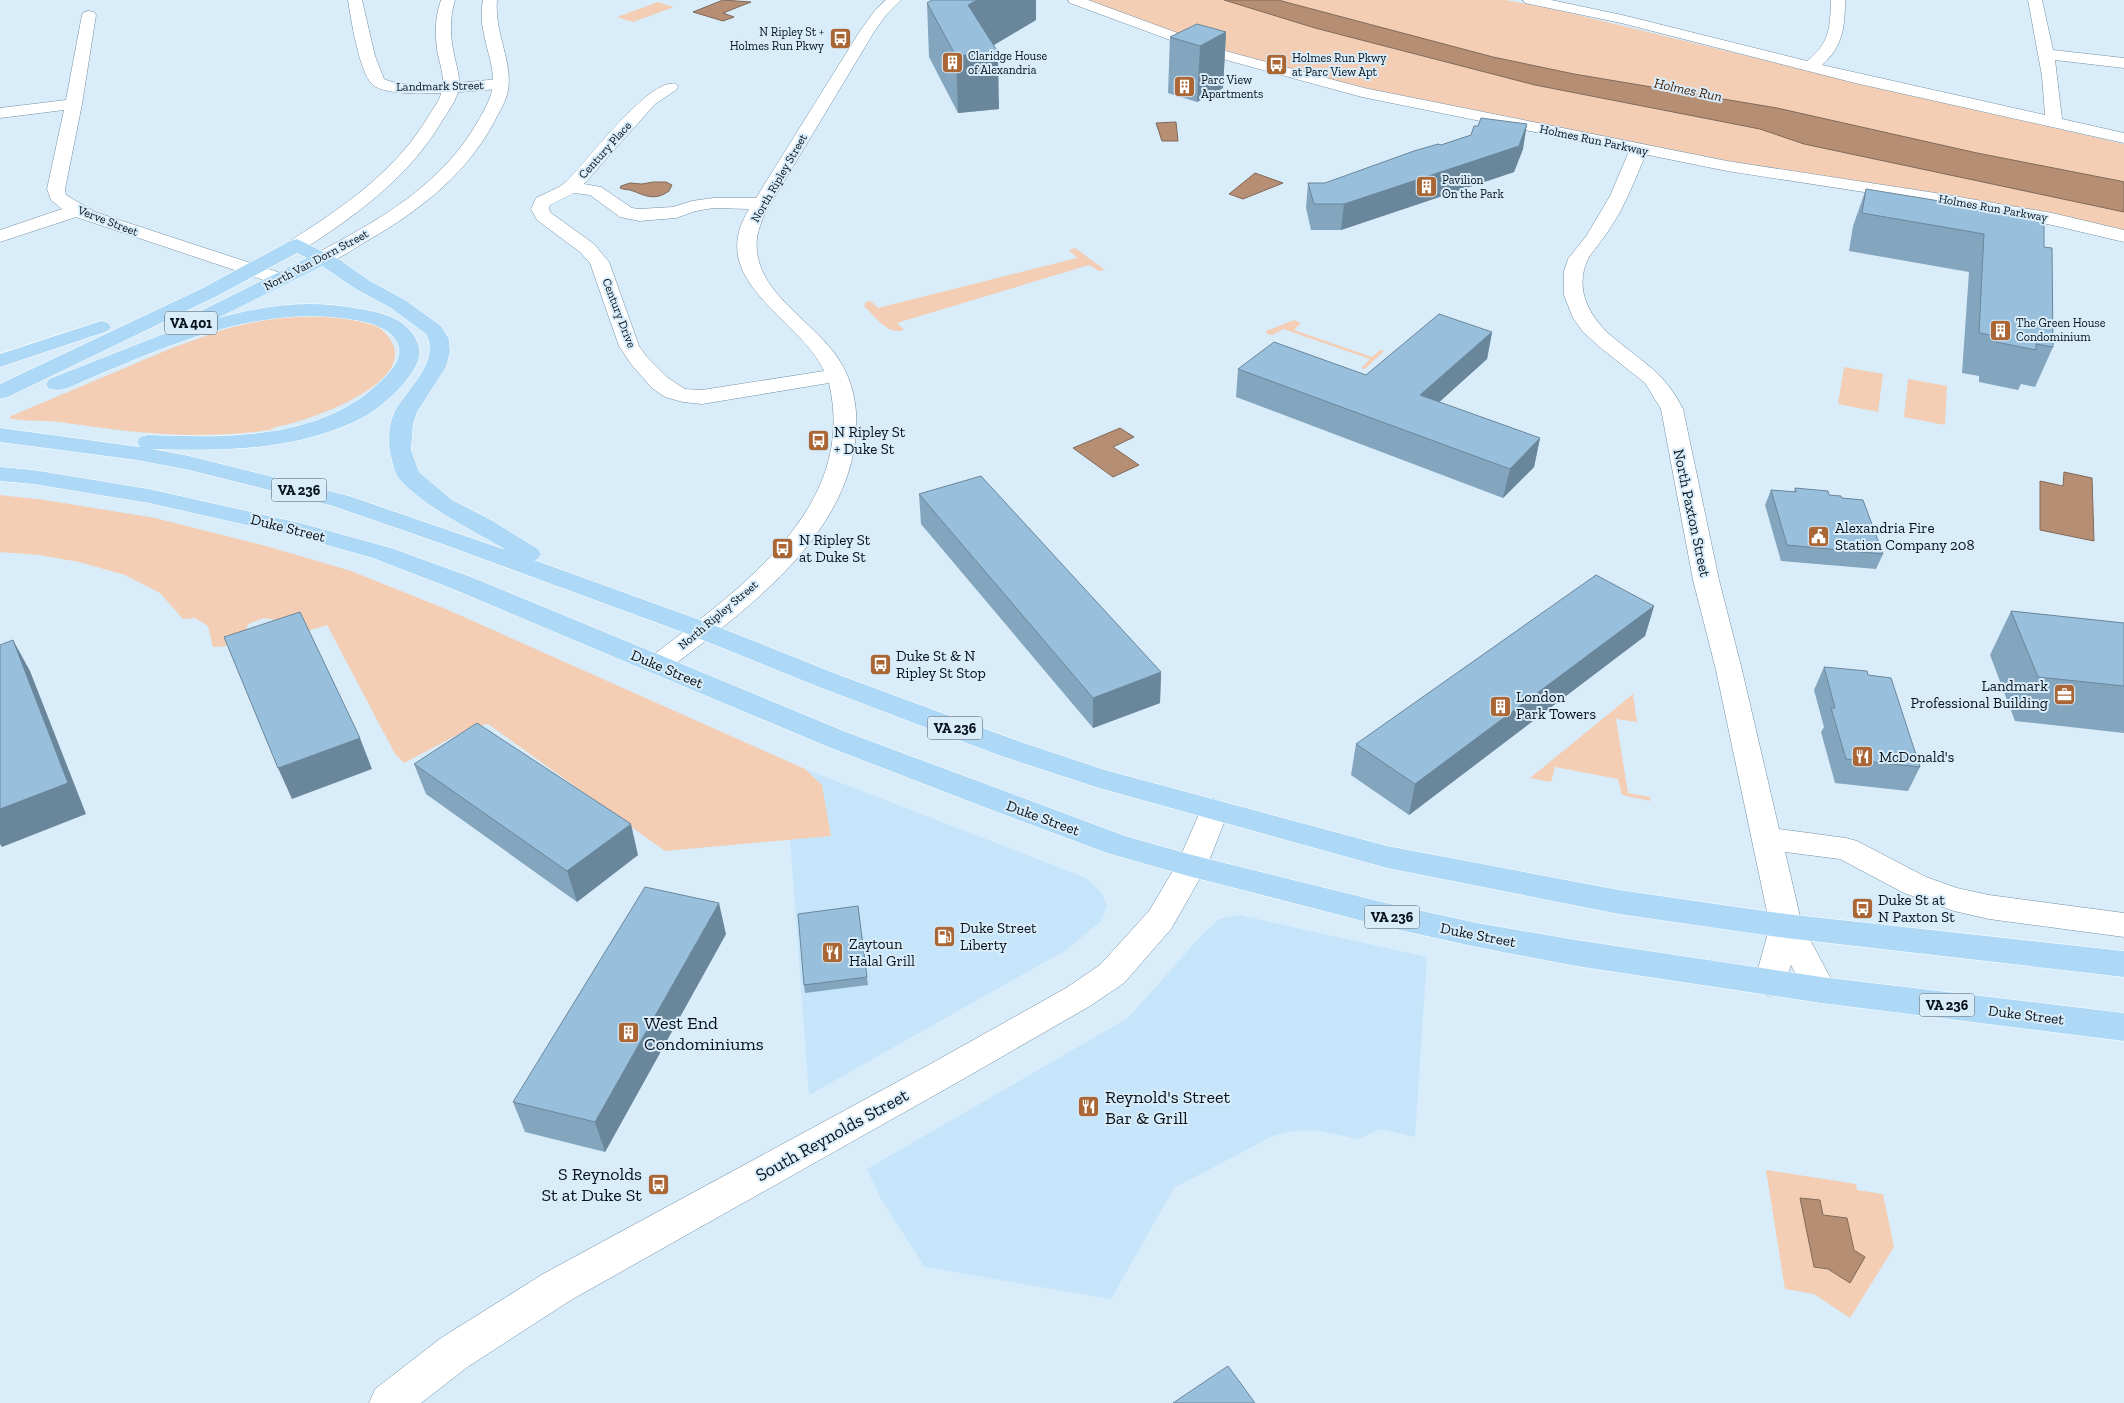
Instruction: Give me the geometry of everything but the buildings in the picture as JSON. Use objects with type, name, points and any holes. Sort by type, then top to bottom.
[{"type":"main road","points":[[297,245],[322,258],[363,285],[413,314],[434,330],[440,340],[440,352],[435,367],[406,412],[402,424],[400,450],[408,475],[444,505],[482,525],[578,586]]},
{"type":"main road","name":"North Van Dorn Street","points":[[3,400],[297,245]]},
{"type":"main road","name":"North Van Dorn Street","points":[[3,400],[57,384],[222,308],[322,258]]},
{"type":"main road","points":[[0,361],[210,292]]},
{"type":"main road","points":[[4,435],[211,444],[294,433],[350,415],[382,395],[404,368],[410,356],[408,342],[402,333],[392,325],[378,319],[359,313],[336,310],[284,311],[220,324],[174,338],[57,384]]},
{"type":"main road","name":"VA 236","points":[[4,435],[137,453],[341,501],[446,536],[702,630],[829,681],[1011,749],[1099,778],[1424,865],[1619,902],[1786,926],[2124,964]]},
{"type":"main road","name":"Duke Street","points":[[0,474],[150,496],[300,530],[382,553],[462,583],[836,739],[994,800],[1118,845],[1192,866],[1390,916],[1476,935],[1770,983],[2124,1027]]},
{"type":"street","name":"Landmark Street","points":[[356,0],[361,32],[376,80],[382,85],[395,88],[500,84]]},
{"type":"street","name":"North Van Dorn Street","points":[[297,245],[354,207],[421,144],[431,129],[449,94],[450,87],[451,73],[445,50],[444,23],[448,0]]},
{"type":"street","name":"North Van Dorn Street","points":[[322,258],[359,239],[434,187],[477,139],[492,110],[500,84],[501,72],[487,16],[490,0]]},
{"type":"street","name":"North Ripley Street","points":[[657,664],[743,598],[794,546],[822,506],[834,479],[845,436],[844,396],[837,375],[831,363],[780,310],[760,285],[747,254],[748,232],[759,209],[867,31],[881,12],[894,0]]},
{"type":"street","name":"Holmes Run Parkway","points":[[1075,0],[1191,44],[1321,82],[1410,103],[1727,166],[1942,199],[2052,219],[2124,236]]},
{"type":"street","points":[[1530,0],[1622,19],[1811,66],[2124,138]]},
{"type":"street","points":[[1811,66],[1823,57],[1833,44],[1837,29],[1838,0]]},
{"type":"street","points":[[2035,0],[2046,54],[2054,106],[2054,123]]},
{"type":"street","name":"Verve Street","points":[[89,15],[74,104],[56,189],[60,200],[96,218],[280,279]]},
{"type":"street","points":[[2046,54],[2124,63]]},
{"type":"street","name":"Century Place","points":[[571,187],[649,101],[670,88]]},
{"type":"street","points":[[0,113],[74,104]]},
{"type":"street","name":"North Paxton Street","points":[[1639,149],[1618,200],[1579,257],[1573,272],[1573,293],[1583,319],[1592,331],[1658,383],[1672,409],[1706,580],[1729,670],[1786,926],[1821,990]]},
{"type":"street","name":"Century Place","points":[[571,187],[595,191],[627,213],[639,215],[676,212],[692,206],[708,210],[759,209]]},
{"type":"street","name":"Century Drive","points":[[571,187],[542,202],[540,209],[544,216],[587,248],[599,262],[629,346],[638,360],[660,383],[674,392],[683,395],[702,397],[837,375]]},
{"type":"street","points":[[0,236],[77,210]]},
{"type":"street","name":"South Reynolds Street","points":[[389,1403],[455,1352],[572,1278],[1078,998],[1112,974],[1146,939],[1160,920],[1192,866],[1214,810]]},
{"type":"street","points":[[1766,838],[1846,849],[1915,885],[1989,907],[2124,925]]},
{"type":"street","name":"North Paxton Street","points":[[1770,983],[1786,926]]},
{"type":"shaded area","points":[[723,0],[751,2],[723,13],[734,17],[723,21],[693,12]]},
{"type":"shaded area","points":[[1088,0],[1224,0],[1315,28],[1535,85],[1760,129],[1804,144],[2124,212],[2124,230],[2003,204],[1733,162],[1396,95],[1307,74],[1219,50]]},
{"type":"shaded area","points":[[1224,0],[1278,0],[1493,57],[1574,74],[1777,108],[1977,153],[2120,181],[2124,182],[2124,212],[1804,144],[1760,129],[1535,85],[1315,28]]},
{"type":"shaded area","points":[[1278,0],[1505,0],[1549,8],[1854,82],[2124,144],[2124,182],[1977,153],[1777,108],[1574,74],[1493,57]]},
{"type":"shaded area","points":[[658,2],[674,7],[633,22],[617,17]]},
{"type":"shaded area","points":[[1176,122],[1178,141],[1162,141],[1156,123]]},
{"type":"shaded area","points":[[1255,173],[1283,183],[1243,199],[1229,194]]},
{"type":"shaded area","points":[[666,182],[672,185],[669,191],[655,197],[620,188],[630,183],[642,184]]},
{"type":"shaded area","points":[[1075,248],[1105,270],[1099,271],[1089,265],[897,323],[904,330],[898,331],[887,328],[864,306],[866,302],[871,301],[878,308],[1077,258],[1069,250]]},
{"type":"shaded area","points":[[338,315],[367,322],[382,330],[394,347],[394,362],[384,377],[368,390],[347,402],[303,420],[269,428],[276,429],[220,435],[167,434],[9,418],[172,348],[228,328],[273,318]]},
{"type":"shaded area","points":[[1294,320],[1301,323],[1294,330],[1372,357],[1380,350],[1384,351],[1365,369],[1361,368],[1370,359],[1283,329],[1273,335],[1267,334],[1266,331]]},
{"type":"shaded area","points":[[1844,367],[1883,374],[1878,412],[1838,404]]},
{"type":"shaded area","points":[[1908,379],[1947,386],[1945,425],[1904,417]]},
{"type":"shaded area","points":[[1120,428],[1134,437],[1113,447],[1139,465],[1113,477],[1073,448]]},
{"type":"shaded area","points":[[2064,472],[2092,478],[2094,541],[2040,530],[2040,481],[2063,486]]},
{"type":"shaded area","points":[[0,495],[45,500],[155,518],[266,546],[351,571],[446,609],[805,769],[822,785],[831,836],[665,851],[488,724],[472,727],[404,763],[395,754],[327,625],[291,636],[283,621],[264,618],[248,624],[243,635],[235,642],[225,646],[213,647],[208,626],[195,618],[183,619],[160,593],[125,575],[79,562],[39,555],[0,552]]},
{"type":"shaded area","points":[[1633,694],[1637,722],[1616,719],[1628,793],[1650,797],[1650,801],[1622,795],[1618,779],[1555,767],[1551,782],[1530,778]]},
{"type":"shaded area","points":[[805,769],[1086,878],[1102,893],[1107,906],[1101,921],[1066,950],[809,1095],[790,839],[831,835],[815,777]]},
{"type":"shaded area","points":[[1239,915],[1427,957],[1415,1137],[1380,1129],[1359,1139],[1313,1130],[1293,1131],[1273,1136],[1174,1188],[1111,1299],[925,1267],[882,1201],[867,1169],[1128,1018],[1200,937],[1219,919]]},
{"type":"shaded area","points":[[1766,1170],[1856,1184],[1857,1190],[1883,1194],[1894,1247],[1850,1318],[1814,1294],[1785,1289]]},
{"type":"shaded area","points":[[1800,1198],[1820,1200],[1823,1215],[1847,1218],[1854,1250],[1865,1257],[1850,1283],[1828,1269],[1814,1267]]},
{"type":"place","name":"N Ripley St + Holmes Run Pkwy","points":[[840,39]]},
{"type":"place","name":"Claridge House of Alexandria","points":[[952,63]]},
{"type":"place","name":"Holmes Run Pkwy at Parc View Apt","points":[[1276,65]]},
{"type":"place","name":"Parc View Apartments","points":[[1185,87]]},
{"type":"place","name":"Pavilion On the Park","points":[[1426,187]]},
{"type":"place","name":"The Green House Condominium","points":[[2000,330]]},
{"type":"place","name":"N Ripley St + Duke St","points":[[818,441]]},
{"type":"place","name":"Alexandria Fire Station Company 208","points":[[1819,537]]},
{"type":"place","name":"N Ripley St at Duke St","points":[[783,549]]},
{"type":"place","name":"Duke St & N Ripley St Stop","points":[[880,665]]},
{"type":"place","name":"Landmark Professional Building","points":[[2064,695]]},
{"type":"place","name":"London Park Towers","points":[[1500,706]]},
{"type":"place","name":"McDonald's","points":[[1863,757]]},
{"type":"place","name":"Duke St at N Paxton St","points":[[1862,909]]},
{"type":"place","name":"Duke Street Liberty","points":[[944,937]]},
{"type":"place","name":"Zaytoun Halal Grill","points":[[833,953]]},
{"type":"place","name":"West End Condominiums","points":[[628,1033]]},
{"type":"place","name":"Reynold's Street Bar & Grill","points":[[1089,1107]]},
{"type":"place","name":"S Reynolds St at Duke St","points":[[658,1184]]},
{"type":"water label","name":"Holmes Run","points":[[1688,90]]}]
